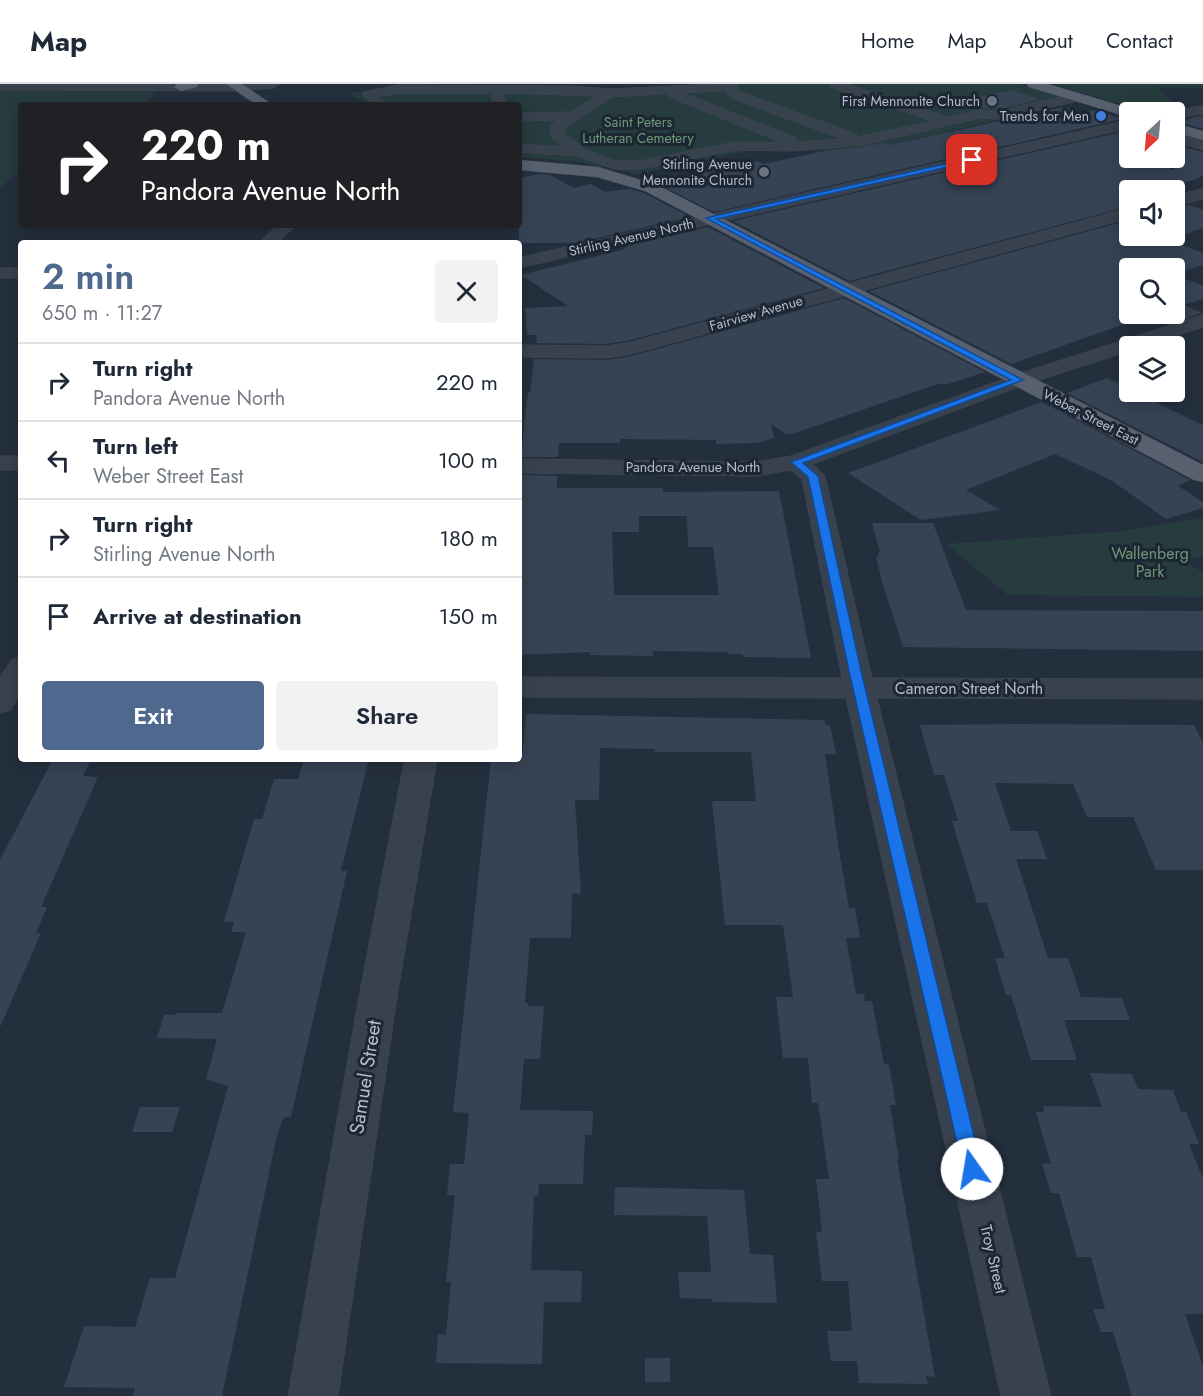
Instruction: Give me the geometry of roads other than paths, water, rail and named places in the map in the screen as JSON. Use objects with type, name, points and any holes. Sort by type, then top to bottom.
[{"type":"main road","points":[[1034,84],[1119,110]]},
{"type":"main road","points":[[235,85],[261,102]]},
{"type":"main road","points":[[1185,131],[1203,137]]},
{"type":"main road","name":"Weber Street East","points":[[522,165],[573,168],[616,177],[651,188],[1203,475]]},
{"type":"street","points":[[0,86],[178,89],[274,84]]},
{"type":"street","points":[[835,84],[948,122]]},
{"type":"street","points":[[377,102],[369,95],[398,89],[571,90],[610,93],[732,85],[731,90],[736,96],[863,141]]},
{"type":"street","points":[[496,89],[499,102]]},
{"type":"street","points":[[663,90],[804,146]]},
{"type":"street","points":[[610,93],[558,126],[558,136],[580,152],[614,165],[640,165],[735,146],[804,146],[863,141],[980,114],[1000,115],[1077,97]]},
{"type":"street","points":[[1185,112],[1203,110]]},
{"type":"street","points":[[522,117],[575,116]]},
{"type":"street","name":"Stirling Avenue North","points":[[522,262],[1119,126]]},
{"type":"street","points":[[1185,142],[1203,137]]},
{"type":"street","points":[[1185,144],[1203,146]]},
{"type":"street","points":[[522,148],[580,152]]},
{"type":"street","points":[[1185,198],[1203,194]]},
{"type":"street","name":"Fairview Avenue","points":[[522,351],[605,352],[628,349],[1119,216]]},
{"type":"street","points":[[270,240],[284,228]]},
{"type":"street","points":[[0,273],[18,273]]},
{"type":"street","name":"Pandora Avenue North","points":[[522,466],[755,469],[796,462],[1018,380],[1203,321]]},
{"type":"street","name":"Troy Street","points":[[796,462],[813,476],[859,688],[1026,1396]]},
{"type":"street","points":[[0,463],[18,464]]},
{"type":"street","name":"Cameron Street North","points":[[522,687],[1203,689]]},
{"type":"street","name":"Samuel Street","points":[[313,1396],[378,997],[420,762]]},
{"type":"place","name":"First Mennonite Church","points":[[992,101]]},
{"type":"place","name":"Trends for Men","points":[[1101,116]]},
{"type":"place","name":"Stirling Avenue Mennonite Church","points":[[764,172]]},
{"type":"park label","name":"Saint Peters Lutheran Cemetery","points":[[638,130]]},
{"type":"park label","name":"Wallenberg Park","points":[[1150,562]]}]
